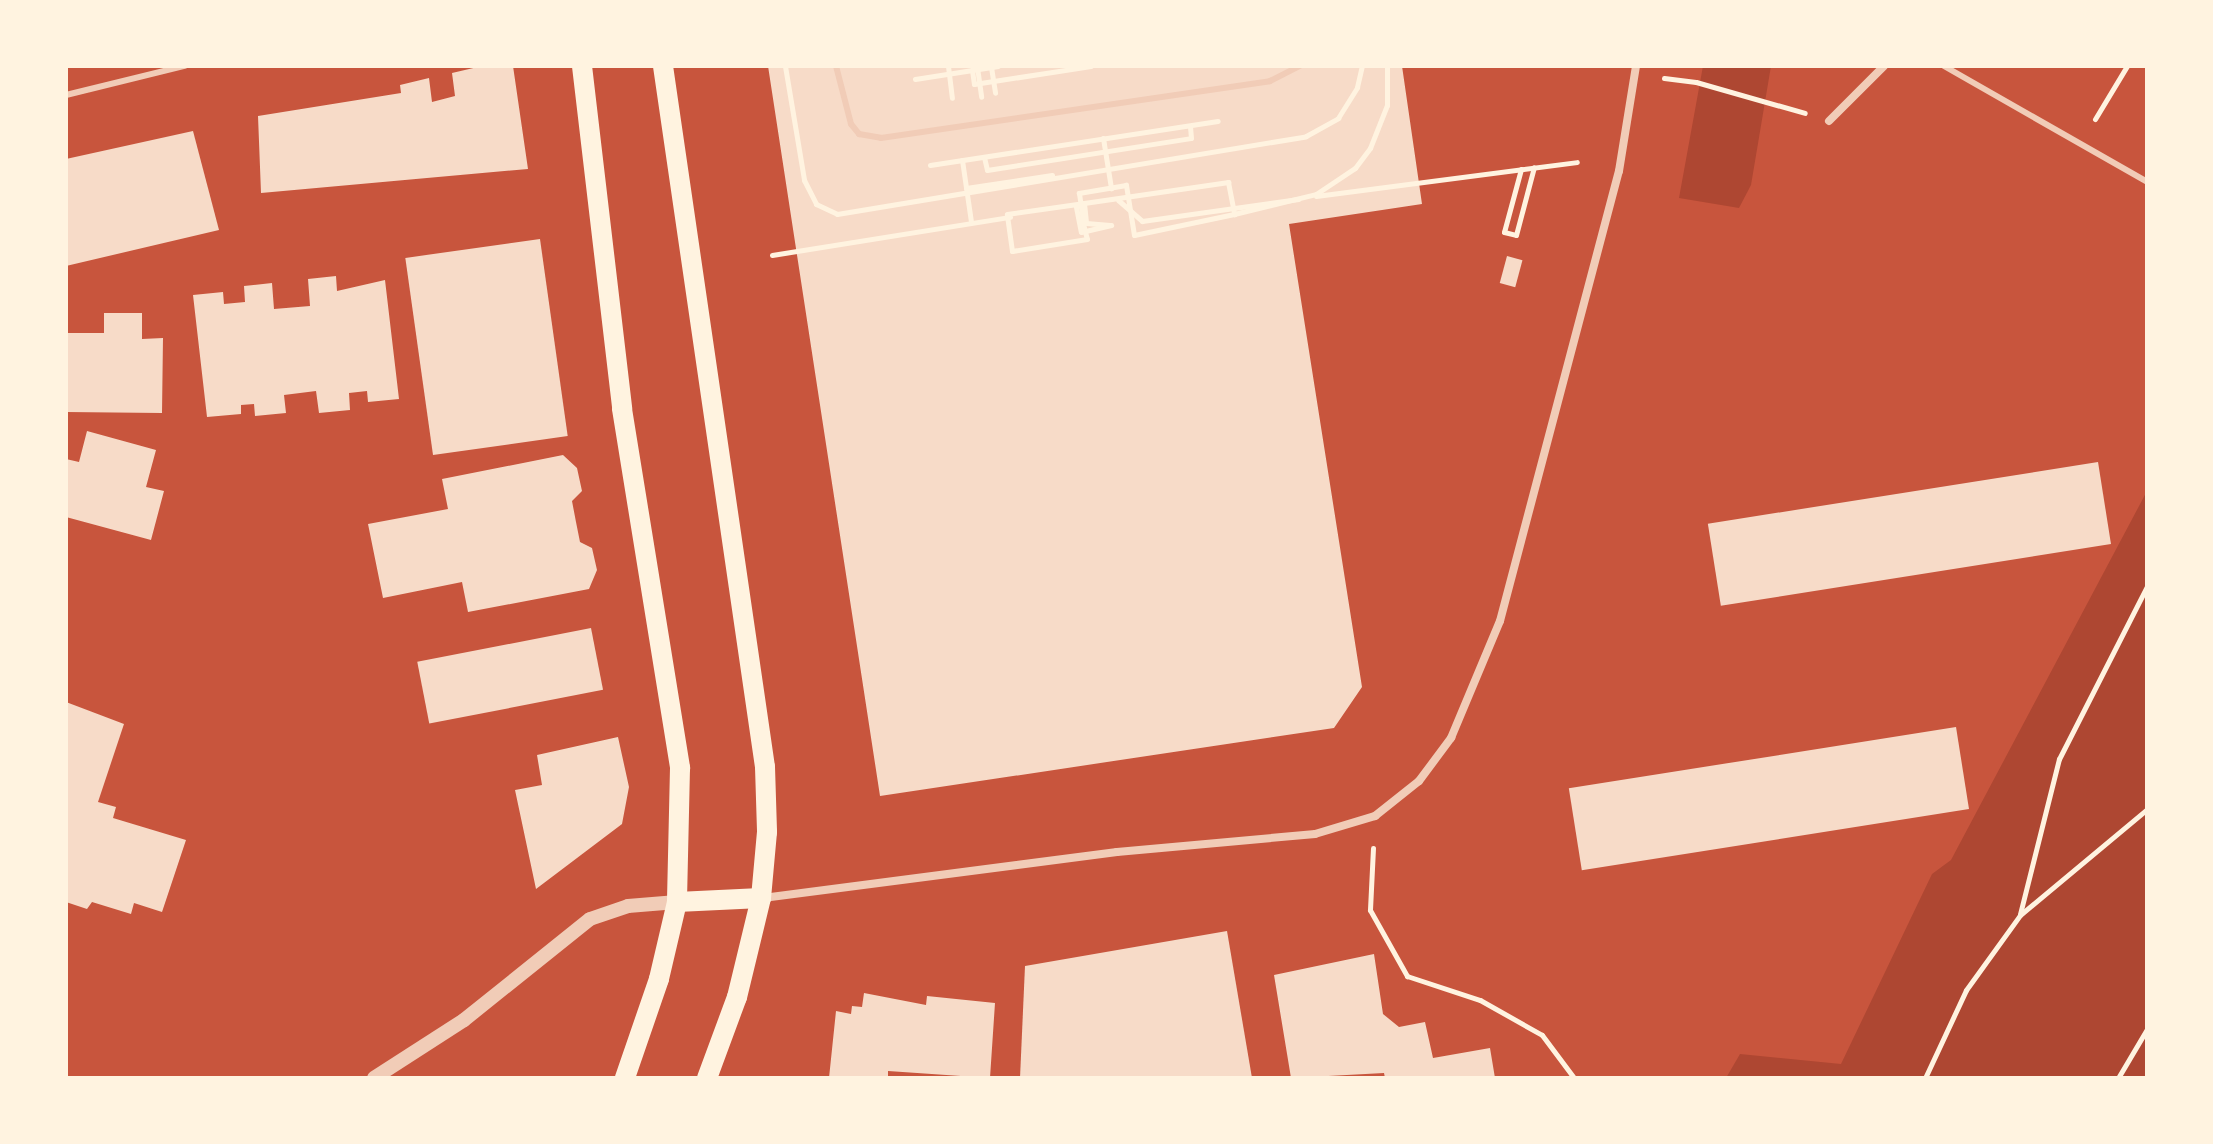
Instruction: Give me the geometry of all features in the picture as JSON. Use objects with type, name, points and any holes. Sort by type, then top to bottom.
[{"type":"main road","points":[[582,66],[622,409],[680,768],[677,902],[663,966],[625,1078]]},
{"type":"main road","points":[[663,66],[765,767],[767,832],[761,898],[737,997],[707,1078]]},
{"type":"main road","points":[[677,902],[761,898]]},
{"type":"street","points":[[1829,121],[1884,66]]},
{"type":"street","points":[[761,898],[1117,852],[1315,834],[1375,816],[1419,781],[1451,738],[1500,621],[1619,171],[1635,70]]},
{"type":"street","points":[[374,1078],[464,1020],[590,919],[628,906],[677,902]]},
{"type":"lane","points":[[66,95],[184,66]]},
{"type":"lane","points":[[836,66],[851,124],[859,134],[881,138],[1270,81],[1300,66]]},
{"type":"lane","points":[[1944,66],[2147,182]]},
{"type":"path","points":[[785,66],[804,180],[816,204],[837,214],[1306,136],[1338,118],[1357,87],[1362,66]]},
{"type":"path","points":[[915,79],[998,66]]},
{"type":"path","points":[[972,70],[974,84],[1091,66]]},
{"type":"path","points":[[1234,214],[1228,182],[1084,203],[1007,214],[1012,251],[1087,239],[1084,228],[1079,193],[1126,185],[1134,235],[1289,205],[1316,194],[1355,168],[1381,127],[1387,66]]},
{"type":"path","points":[[2080,144],[2127,66]]},
{"type":"path","points":[[1635,70],[1696,82],[1829,121]]},
{"type":"path","points":[[987,157],[1218,121]]},
{"type":"path","points":[[987,157],[987,170],[1191,138],[1190,126]]},
{"type":"path","points":[[930,165],[1082,143]]},
{"type":"path","points":[[772,255],[1121,200],[1142,221],[1577,162]]},
{"type":"path","points":[[966,188],[1107,166]]},
{"type":"path","points":[[1521,169],[1504,232],[1516,235],[1534,167]]},
{"type":"path","points":[[1084,203],[1086,223],[1111,225]]},
{"type":"path","points":[[1076,207],[1081,232],[1111,225]]},
{"type":"path","points":[[1084,228],[1111,225]]},
{"type":"path","points":[[2020,915],[2059,759],[2147,586]]},
{"type":"path","points":[[1925,1078],[1966,990],[2020,915],[2147,809]]},
{"type":"path","points":[[1375,816],[1370,910],[1407,976],[1480,1000],[1542,1035],[1574,1078]]},
{"type":"path","points":[[2118,1078],[2147,1029]]},
{"type":"shaded area","points":[[1703,66],[1771,66],[1751,185],[1739,208],[1679,198]]},
{"type":"shaded area","points":[[2147,491],[2147,1078],[1726,1078],[1740,1054],[1841,1064],[1932,874],[1951,860]]},
{"type":"building","points":[[482,66],[513,66],[528,169],[261,193],[258,116],[401,93],[400,85],[429,78],[432,102],[455,96],[452,73]]},
{"type":"building","points":[[768,66],[1402,66],[1422,204],[1289,224],[1362,687],[1334,728],[880,796]]},
{"type":"building","points":[[193,131],[219,230],[66,266],[66,159]]},
{"type":"building","points":[[540,239],[568,436],[433,455],[405,258]]},
{"type":"building","points":[[1507,256],[1522,260],[1515,287],[1500,283]]},
{"type":"building","points":[[336,276],[337,291],[385,280],[399,399],[368,402],[367,391],[349,393],[350,410],[319,413],[316,391],[284,395],[286,413],[255,416],[254,404],[241,405],[241,414],[207,417],[193,295],[223,292],[224,304],[245,302],[244,286],[272,283],[274,309],[310,306],[308,279]]},
{"type":"building","points":[[104,313],[142,313],[142,339],[163,338],[162,413],[66,412],[66,333],[104,333]]},
{"type":"building","points":[[87,431],[156,450],[146,487],[164,491],[151,540],[66,517],[66,459],[79,462]]},
{"type":"building","points":[[563,455],[577,468],[582,491],[572,501],[580,542],[592,548],[597,570],[589,589],[468,612],[462,582],[383,598],[368,524],[448,509],[442,479]]},
{"type":"building","points":[[2098,462],[2111,544],[1721,606],[1708,524]]},
{"type":"building","points":[[591,628],[603,690],[429,724],[417,662]]},
{"type":"building","points":[[66,702],[124,724],[98,802],[116,807],[113,818],[186,840],[162,912],[134,903],[131,914],[92,902],[87,909],[66,902]]},
{"type":"building","points":[[1956,727],[1969,809],[1582,870],[1569,788]]},
{"type":"building","points":[[618,737],[629,787],[622,824],[536,889],[515,790],[542,785],[537,755]]},
{"type":"building","points":[[1227,931],[1252,1078],[1020,1078],[1025,966]]},
{"type":"building","points":[[1374,954],[1383,1014],[1399,1027],[1425,1022],[1433,1058],[1490,1048],[1495,1078],[1385,1078],[1384,1073],[1291,1078],[1274,975]]},
{"type":"building","points":[[864,993],[926,1005],[927,996],[995,1003],[990,1078],[888,1071],[888,1078],[829,1078],[836,1011],[851,1014],[852,1006],[862,1007]]}]
